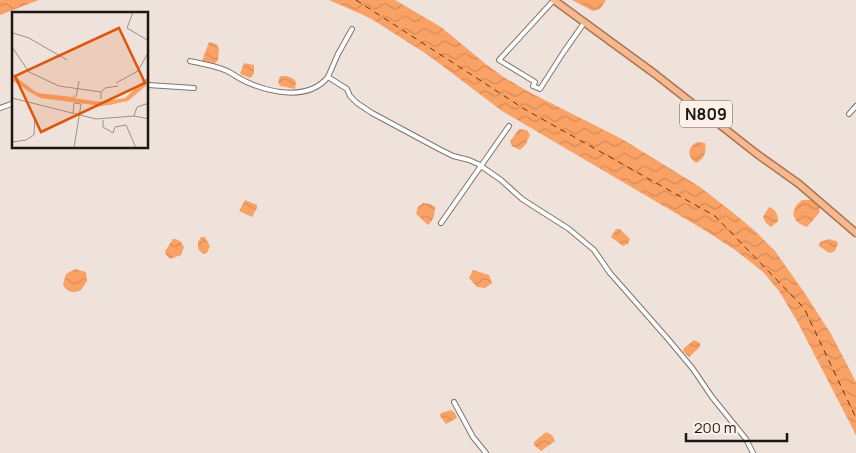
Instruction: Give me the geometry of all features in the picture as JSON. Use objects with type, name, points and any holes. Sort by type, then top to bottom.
[{"type":"highway","name":"N809","points":[[554,0],[799,184],[856,233]]},
{"type":"street","points":[[554,0],[499,60],[535,82],[533,86],[540,89],[562,53],[584,23]]},
{"type":"street","points":[[190,61],[213,66],[258,86],[286,93],[311,88],[328,78],[338,54],[352,30]]},
{"type":"street","points":[[328,78],[347,89],[350,96],[357,103],[372,113],[453,156],[472,161],[501,180],[522,200],[569,228],[594,250],[610,273],[693,369],[712,397],[746,439],[753,453]]},
{"type":"street","points":[[149,85],[194,88]]},
{"type":"street","points":[[0,108],[12,104]]},
{"type":"street","points":[[849,114],[856,106]]},
{"type":"street","points":[[441,223],[508,126]]},
{"type":"street","points":[[454,402],[473,437],[486,453]]},
{"type":"water","points":[[0,0],[39,0],[0,15]]},
{"type":"water","points":[[329,0],[395,0],[441,27],[505,78],[622,139],[700,187],[731,211],[775,251],[831,334],[856,382],[856,435],[797,321],[779,291],[763,272],[735,250],[706,231],[502,111],[428,55],[370,18]]},
{"type":"water","points":[[572,0],[606,0],[600,9],[593,11]]},
{"type":"water","points":[[209,42],[216,44],[219,48],[218,60],[213,66],[204,64],[202,61]]},
{"type":"water","points":[[244,63],[254,65],[254,73],[251,78],[240,74]]},
{"type":"water","points":[[280,76],[294,79],[296,82],[295,89],[280,86],[278,82]]},
{"type":"water","points":[[519,129],[527,130],[530,135],[526,144],[520,150],[512,146],[510,141]]},
{"type":"water","points":[[697,142],[705,143],[706,149],[703,157],[696,163],[691,158],[689,152],[691,147]]},
{"type":"water","points":[[245,200],[257,205],[252,217],[239,211]]},
{"type":"water","points":[[802,200],[813,200],[820,207],[819,213],[807,227],[798,222],[794,215],[795,208]]},
{"type":"water","points":[[423,203],[435,207],[434,217],[428,225],[416,214],[418,207]]},
{"type":"water","points":[[769,207],[775,211],[778,219],[771,227],[763,217]]},
{"type":"water","points":[[616,229],[620,229],[630,239],[628,244],[623,246],[611,237]]},
{"type":"water","points":[[201,237],[205,237],[210,246],[207,253],[203,254],[198,249],[198,242]]},
{"type":"water","points":[[173,239],[181,242],[184,247],[181,255],[170,259],[165,251]]},
{"type":"water","points":[[829,239],[838,243],[835,251],[829,253],[819,246],[820,242]]},
{"type":"water","points":[[75,269],[86,272],[87,281],[81,290],[68,291],[63,285],[66,274]]},
{"type":"water","points":[[473,270],[489,275],[492,283],[485,288],[477,287],[469,278]]},
{"type":"water","points":[[694,340],[700,343],[700,347],[689,357],[683,351]]},
{"type":"water","points":[[451,410],[457,418],[446,424],[440,416],[441,413]]},
{"type":"water","points":[[546,432],[552,435],[555,441],[541,451],[534,445],[534,442]]},
{"type":"ferry route","points":[[356,0],[526,110],[715,216],[804,308],[856,418]]}]
